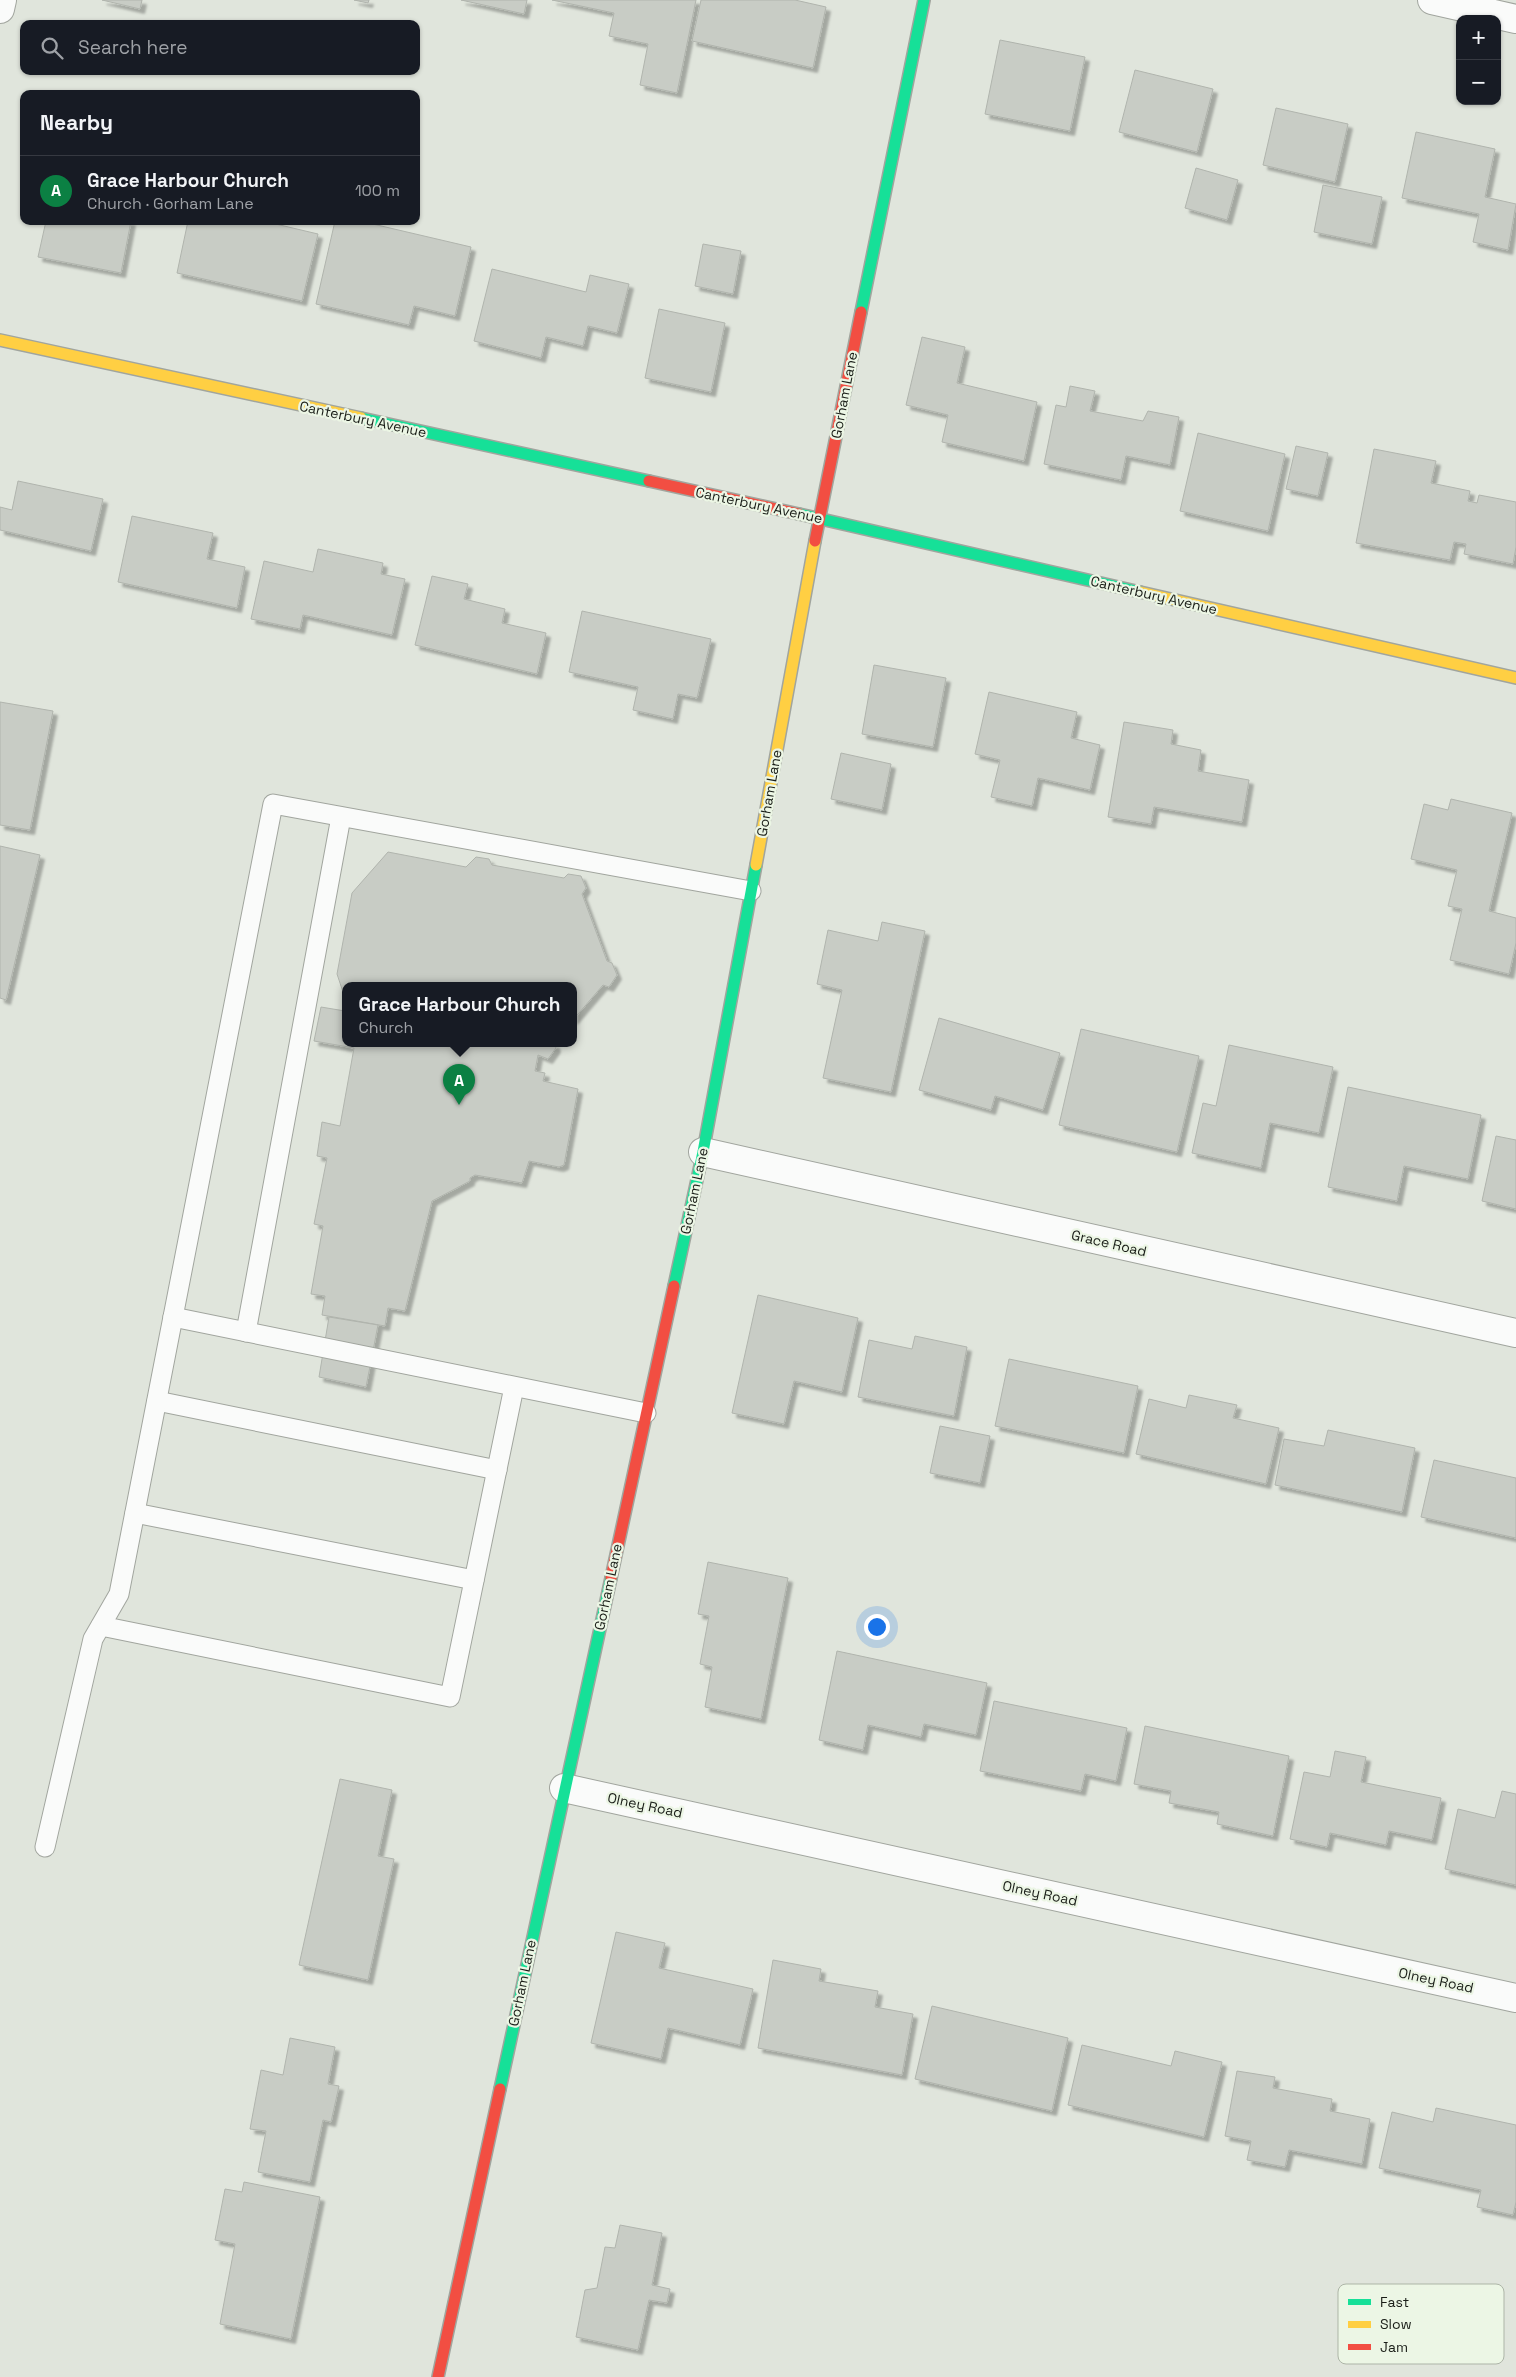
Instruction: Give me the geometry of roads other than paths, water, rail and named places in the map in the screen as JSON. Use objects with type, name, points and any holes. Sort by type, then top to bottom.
[{"type":"street","points":[[0,9],[2,0]]},
{"type":"street","name":"Gorham Lane","points":[[438,2377],[703,1152],[819,518],[924,0]]},
{"type":"street","points":[[1432,0],[1516,20]]},
{"type":"street","name":"Canterbury Avenue","points":[[0,340],[819,518],[1516,678]]},
{"type":"street","name":"Grace Road","points":[[703,1152],[1516,1333]]},
{"type":"street","name":"Olney Road","points":[[564,1788],[1516,1998]]},
{"type":"lane","points":[[45,1847],[93,1639],[119,1594],[273,804],[751,891]]},
{"type":"lane","points":[[246,1332],[341,817]]},
{"type":"lane","points":[[173,1317],[646,1413]]},
{"type":"lane","points":[[101,1626],[450,1697],[514,1386]]},
{"type":"lane","points":[[157,1401],[497,1470]]},
{"type":"lane","points":[[135,1513],[474,1580]]},
{"type":"place","name":"Grace Harbour Church","points":[[459,1105]]}]
